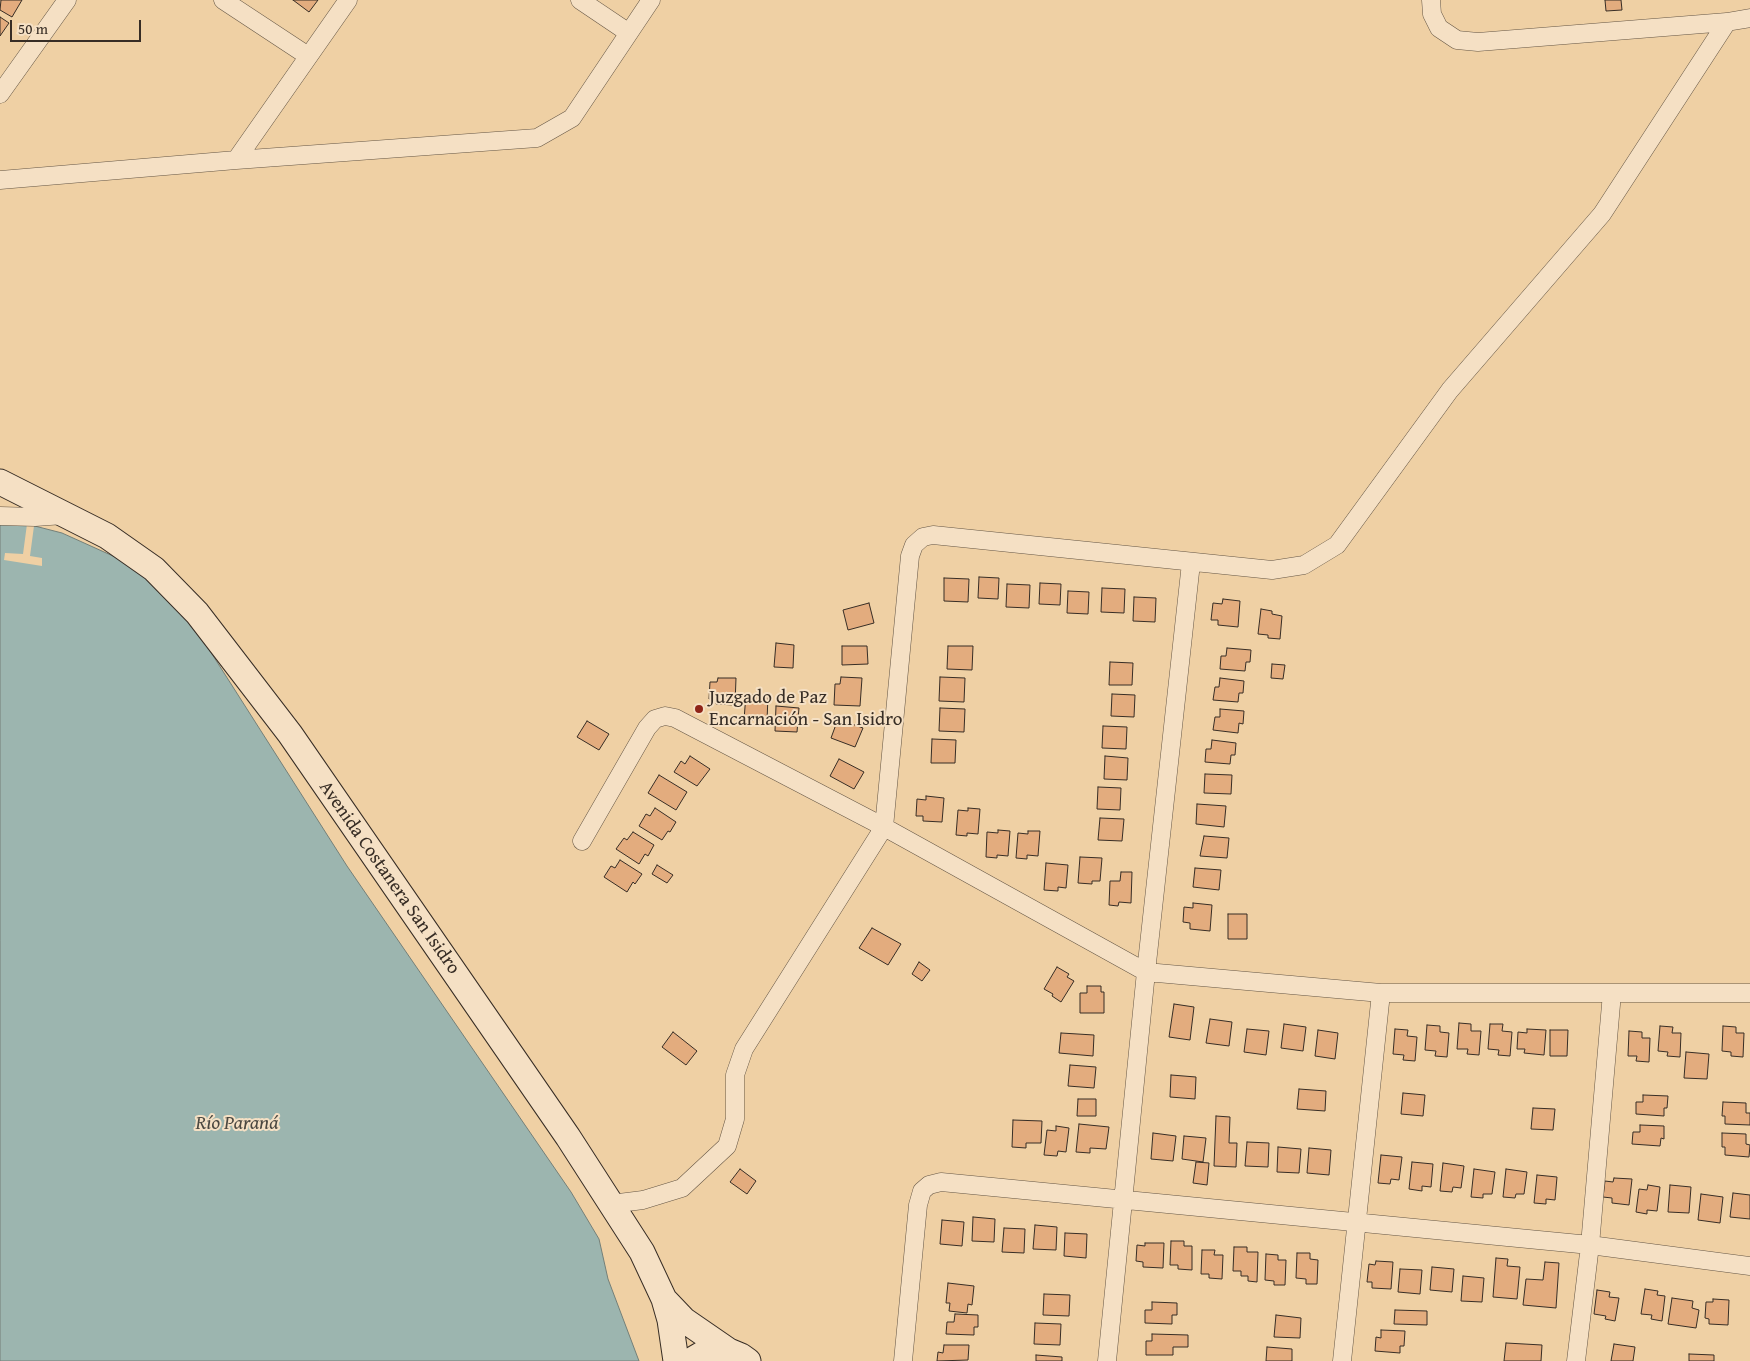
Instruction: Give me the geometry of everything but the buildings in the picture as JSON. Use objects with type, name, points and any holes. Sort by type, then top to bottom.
[{"type":"main road","name":"Avenida Costanera San Isidro","points":[[0,482],[107,536],[154,569],[197,613],[290,734],[568,1137],[642,1252],[664,1299],[670,1320],[676,1361]]},
{"type":"main road","points":[[664,1299],[684,1320],[739,1356]]},
{"type":"main road","points":[[690,1361],[702,1354],[715,1350],[739,1356]]},
{"type":"street","points":[[0,94],[67,0]]},
{"type":"street","points":[[223,0],[308,56]]},
{"type":"street","points":[[236,160],[348,0]]},
{"type":"street","points":[[580,0],[629,33]]},
{"type":"street","points":[[0,180],[236,160],[537,138],[572,118],[651,0]]},
{"type":"street","points":[[1431,0],[1432,14],[1439,28],[1457,40],[1478,42],[1727,22],[1750,18]]},
{"type":"street","points":[[611,1204],[643,1200],[682,1188],[727,1146],[735,1119],[735,1075],[744,1049],[884,827],[910,556],[914,545],[923,537],[933,535],[1272,570],[1304,565],[1337,545],[1450,390],[1602,214],[1727,22]]},
{"type":"street","points":[[0,516],[35,518],[65,515]]},
{"type":"street","points":[[1107,1361],[1146,972],[1191,563]]},
{"type":"street","points":[[582,840],[646,728],[655,718],[665,716],[675,718],[884,827],[1146,972],[1380,993],[1750,993]]},
{"type":"street","points":[[1342,1361],[1358,1222],[1380,993]]},
{"type":"street","points":[[1576,1361],[1590,1245],[1612,993]]},
{"type":"street","points":[[902,1361],[918,1205],[922,1192],[929,1185],[941,1182],[1123,1198],[1590,1245],[1750,1266]]},
{"type":"water","name":"Río Paraná","points":[[0,521],[27,524],[62,533],[124,561],[154,582],[189,618],[347,866],[571,1192],[599,1239],[608,1279],[639,1361],[0,1361]]},
{"type":"pier","points":[[27,524],[34,526],[30,556],[42,558],[42,566],[4,560],[5,553],[23,554]]},
{"type":"place","name":"Juzgado de Paz Encarnación - San Isidro","points":[[699,709]]}]
